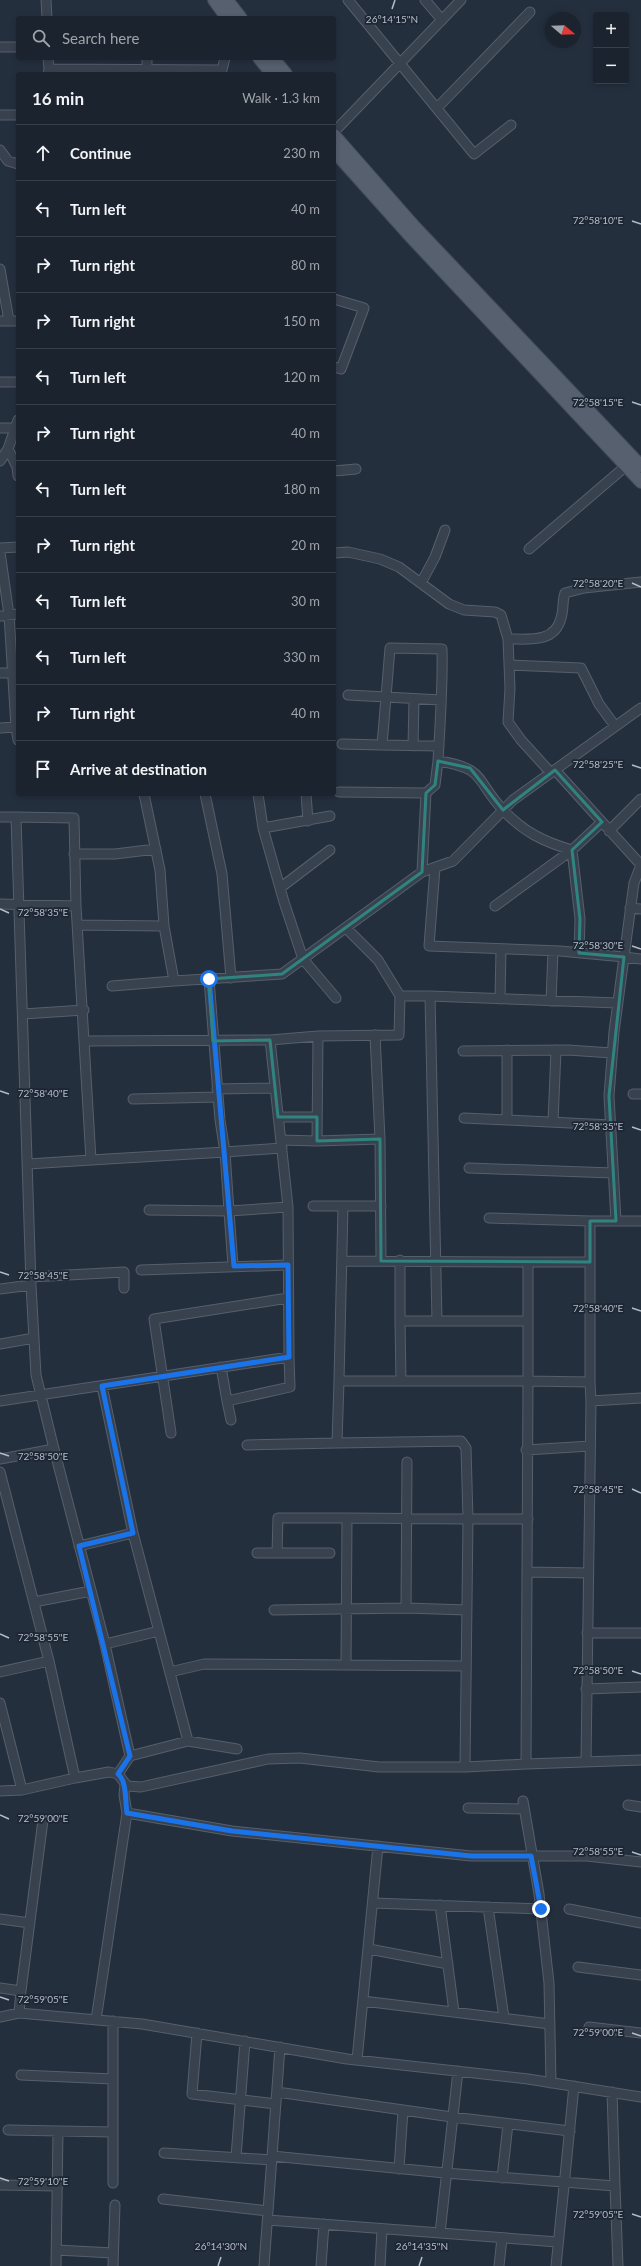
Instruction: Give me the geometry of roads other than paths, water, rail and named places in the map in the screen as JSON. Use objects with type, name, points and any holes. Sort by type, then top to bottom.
[{"type":"main road","points":[[214,0],[226,16]]},
{"type":"main road","points":[[226,0],[239,16]]},
{"type":"main road","points":[[261,60],[270,72]]},
{"type":"main road","points":[[275,60],[284,72]]},
{"type":"main road","points":[[336,135],[403,213],[641,466]]},
{"type":"main road","points":[[336,153],[436,264],[641,482]]},
{"type":"street","points":[[46,0],[47,16]]},
{"type":"street","points":[[348,0],[401,62],[474,154],[511,125]]},
{"type":"street","points":[[425,0],[442,20]]},
{"type":"street","points":[[336,131],[461,0]]},
{"type":"street","points":[[437,108],[530,12]]},
{"type":"street","points":[[0,47],[16,47]]},
{"type":"street","points":[[48,60],[48,72],[103,72],[147,69],[157,72],[221,72],[224,60]]},
{"type":"street","points":[[147,60],[147,69]]},
{"type":"street","points":[[0,115],[16,115]]},
{"type":"street","points":[[0,150],[8,161],[16,163]]},
{"type":"street","points":[[0,269],[9,321]]},
{"type":"street","points":[[336,300],[364,308],[341,369],[336,368]]},
{"type":"street","points":[[0,382],[16,382]]},
{"type":"street","points":[[0,428],[16,430],[8,449],[0,460]]},
{"type":"street","points":[[8,449],[16,465]]},
{"type":"street","points":[[529,549],[626,466]]},
{"type":"street","points":[[336,471],[356,469]]},
{"type":"street","points":[[421,583],[435,557],[444,530]]},
{"type":"street","points":[[0,548],[16,547]]},
{"type":"street","points":[[0,552],[15,672],[16,727],[0,728]]},
{"type":"street","points":[[336,553],[348,552],[380,559],[399,566],[448,604],[464,610],[495,612],[501,615],[508,639],[508,722],[521,740],[602,822],[641,865],[634,883],[630,908],[612,1053],[609,1096],[616,1221]]},
{"type":"street","points":[[508,639],[540,639],[552,634],[558,627],[562,616],[565,592],[584,588],[641,582]]},
{"type":"street","points":[[340,792],[426,793],[435,785],[439,746],[442,649],[390,648],[382,745]]},
{"type":"street","points":[[509,665],[581,668],[599,704],[615,726]]},
{"type":"street","points":[[0,673],[15,672]]},
{"type":"street","points":[[348,695],[441,700]]},
{"type":"street","points":[[413,746],[414,699]]},
{"type":"street","points":[[112,986],[282,974],[422,872],[453,861],[513,800],[641,708]]},
{"type":"street","points":[[342,744],[439,746]]},
{"type":"street","points":[[438,761],[459,764],[470,768],[476,773],[503,810],[535,837],[572,850]]},
{"type":"street","points":[[422,872],[426,793]]},
{"type":"street","points":[[144,796],[160,870],[164,926],[174,981]]},
{"type":"street","points":[[205,796],[222,874],[230,978]]},
{"type":"street","points":[[258,796],[263,828],[280,888],[303,959],[336,998]]},
{"type":"street","points":[[306,796],[308,821]]},
{"type":"street","points":[[609,831],[641,799]]},
{"type":"street","points":[[16,816],[31,1281],[36,1375],[105,1644],[130,1756]]},
{"type":"street","points":[[0,817],[16,816],[74,818],[76,906],[84,1010],[91,1160]]},
{"type":"street","points":[[263,828],[330,816]]},
{"type":"street","points":[[495,906],[572,850],[602,822]]},
{"type":"street","points":[[74,854],[116,854],[156,849]]},
{"type":"street","points":[[280,888],[330,850]]},
{"type":"street","points":[[572,850],[580,919],[579,953]]},
{"type":"street","points":[[435,868],[429,946],[553,951],[641,959]]},
{"type":"street","points":[[0,904],[76,906]]},
{"type":"street","points":[[630,908],[641,909]]},
{"type":"street","points":[[77,925],[164,926]]},
{"type":"street","points":[[85,1041],[270,1040],[318,1036],[399,1035],[400,996],[378,960],[346,928]]},
{"type":"street","points":[[500,999],[501,948]]},
{"type":"street","points":[[551,1001],[553,951]]},
{"type":"street","points":[[209,979],[213,1041],[225,1152],[234,1266]]},
{"type":"street","points":[[400,996],[618,1003]]},
{"type":"street","points":[[430,996],[437,1321]]},
{"type":"street","points":[[23,1014],[84,1010]]},
{"type":"street","points":[[375,1035],[380,1139],[381,1261]]},
{"type":"street","points":[[317,1141],[318,1036]]},
{"type":"street","points":[[227,1401],[290,1387],[288,1207],[270,1040]]},
{"type":"street","points":[[507,1050],[507,1120]]},
{"type":"street","points":[[463,1051],[556,1050],[612,1053]]},
{"type":"street","points":[[553,1122],[556,1050]]},
{"type":"street","points":[[133,1099],[275,1088]]},
{"type":"street","points":[[278,1117],[317,1117]]},
{"type":"street","points":[[464,1118],[611,1125]]},
{"type":"street","points":[[28,1164],[225,1152],[281,1144],[317,1141],[380,1139]]},
{"type":"street","points":[[470,1168],[614,1173]]},
{"type":"street","points":[[313,1206],[381,1206]]},
{"type":"street","points":[[337,1443],[343,1206]]},
{"type":"street","points":[[149,1210],[229,1211],[288,1207]]},
{"type":"street","points":[[489,1218],[641,1221]]},
{"type":"street","points":[[586,1762],[591,1400],[590,1221]]},
{"type":"street","points":[[400,1260],[401,1381]]},
{"type":"street","points":[[342,1261],[436,1260],[590,1262]]},
{"type":"street","points":[[526,1764],[528,1519],[526,1450],[528,1381],[528,1262]]},
{"type":"street","points":[[141,1270],[288,1265]]},
{"type":"street","points":[[0,1289],[31,1281],[124,1272],[124,1288]]},
{"type":"street","points":[[171,1433],[154,1319],[288,1298]]},
{"type":"street","points":[[400,1322],[528,1321]]},
{"type":"street","points":[[0,1344],[34,1338]]},
{"type":"street","points":[[0,1401],[289,1357]]},
{"type":"street","points":[[221,1368],[231,1420]]},
{"type":"street","points":[[339,1380],[590,1382]]},
{"type":"street","points":[[102,1386],[133,1533],[188,1741]]},
{"type":"street","points":[[591,1400],[641,1398]]},
{"type":"street","points":[[248,1445],[461,1441],[466,1448],[468,1519],[465,1767]]},
{"type":"street","points":[[526,1450],[590,1446]]},
{"type":"street","points":[[0,1459],[54,1449]]},
{"type":"street","points":[[406,1608],[407,1462]]},
{"type":"street","points":[[0,1472],[49,1661],[75,1778]]},
{"type":"street","points":[[277,1553],[278,1518],[528,1519]]},
{"type":"street","points":[[346,1665],[345,1609],[347,1518]]},
{"type":"street","points":[[79,1546],[133,1533]]},
{"type":"street","points":[[257,1553],[330,1553]]},
{"type":"street","points":[[527,1572],[588,1573]]},
{"type":"street","points":[[34,1602],[91,1591]]},
{"type":"street","points":[[274,1610],[406,1608],[467,1610]]},
{"type":"street","points":[[105,1644],[159,1631]]},
{"type":"street","points":[[587,1633],[641,1633]]},
{"type":"street","points":[[0,1672],[49,1661]]},
{"type":"street","points":[[170,1672],[204,1664],[466,1666]]},
{"type":"street","points":[[586,1689],[641,1687]]},
{"type":"street","points":[[0,1703],[22,1790]]},
{"type":"street","points":[[118,1774],[130,1756],[188,1741],[237,1749]]},
{"type":"street","points":[[0,1791],[22,1790],[109,1772],[118,1774],[125,1785],[129,1787],[141,1787],[268,1759],[300,1758],[379,1767],[465,1767],[641,1760]]},
{"type":"street","points":[[96,2020],[126,1810],[124,1795],[125,1785]]},
{"type":"street","points":[[468,1808],[523,1805],[541,1909],[549,1983],[551,2083]]},
{"type":"street","points":[[628,1805],[641,1807]]},
{"type":"street","points":[[126,1810],[232,1831],[471,1856],[587,1856],[641,1862]]},
{"type":"street","points":[[19,2013],[43,1820]]},
{"type":"street","points":[[357,2060],[378,1846]]},
{"type":"street","points":[[373,1903],[541,1909]]},
{"type":"street","points":[[440,1905],[454,2012]]},
{"type":"street","points":[[488,1907],[504,2018]]},
{"type":"street","points":[[569,1909],[641,1922]]},
{"type":"street","points":[[0,1919],[30,1923]]},
{"type":"street","points":[[368,1949],[448,1964]]},
{"type":"street","points":[[578,1968],[641,1975]]},
{"type":"street","points":[[0,1988],[21,1991]]},
{"type":"street","points":[[362,2000],[550,2024]]},
{"type":"street","points":[[0,2017],[19,2013],[113,2021],[197,2033],[357,2060],[551,2083],[641,2097]]},
{"type":"street","points":[[113,2021],[114,2183]]},
{"type":"street","points":[[589,2027],[641,2033]]},
{"type":"street","points":[[197,2033],[192,2094],[276,2104]]},
{"type":"street","points":[[236,2157],[245,2041]]},
{"type":"street","points":[[264,2266],[280,2047]]},
{"type":"street","points":[[440,2233],[445,2174],[458,2071]]},
{"type":"street","points":[[21,2075],[113,2079]]},
{"type":"street","points":[[556,2266],[574,2086]]},
{"type":"street","points":[[277,2092],[452,2117],[570,2131]]},
{"type":"street","points":[[612,2092],[618,2266]]},
{"type":"street","points":[[399,2169],[403,2110]]},
{"type":"street","points":[[502,2178],[508,2124]]},
{"type":"street","points":[[8,2130],[113,2132]]},
{"type":"street","points":[[56,2266],[58,2131]]},
{"type":"street","points":[[164,2153],[272,2158],[445,2174],[615,2186]]},
{"type":"street","points":[[0,2185],[58,2186]]},
{"type":"street","points":[[163,2200],[324,2224],[558,2242]]},
{"type":"street","points":[[113,2266],[115,2205]]},
{"type":"street","points":[[321,2266],[324,2224]]},
{"type":"street","points":[[380,2266],[382,2229]]},
{"type":"street","points":[[499,2266],[502,2238]]},
{"type":"street","points":[[57,2250],[113,2253]]}]
